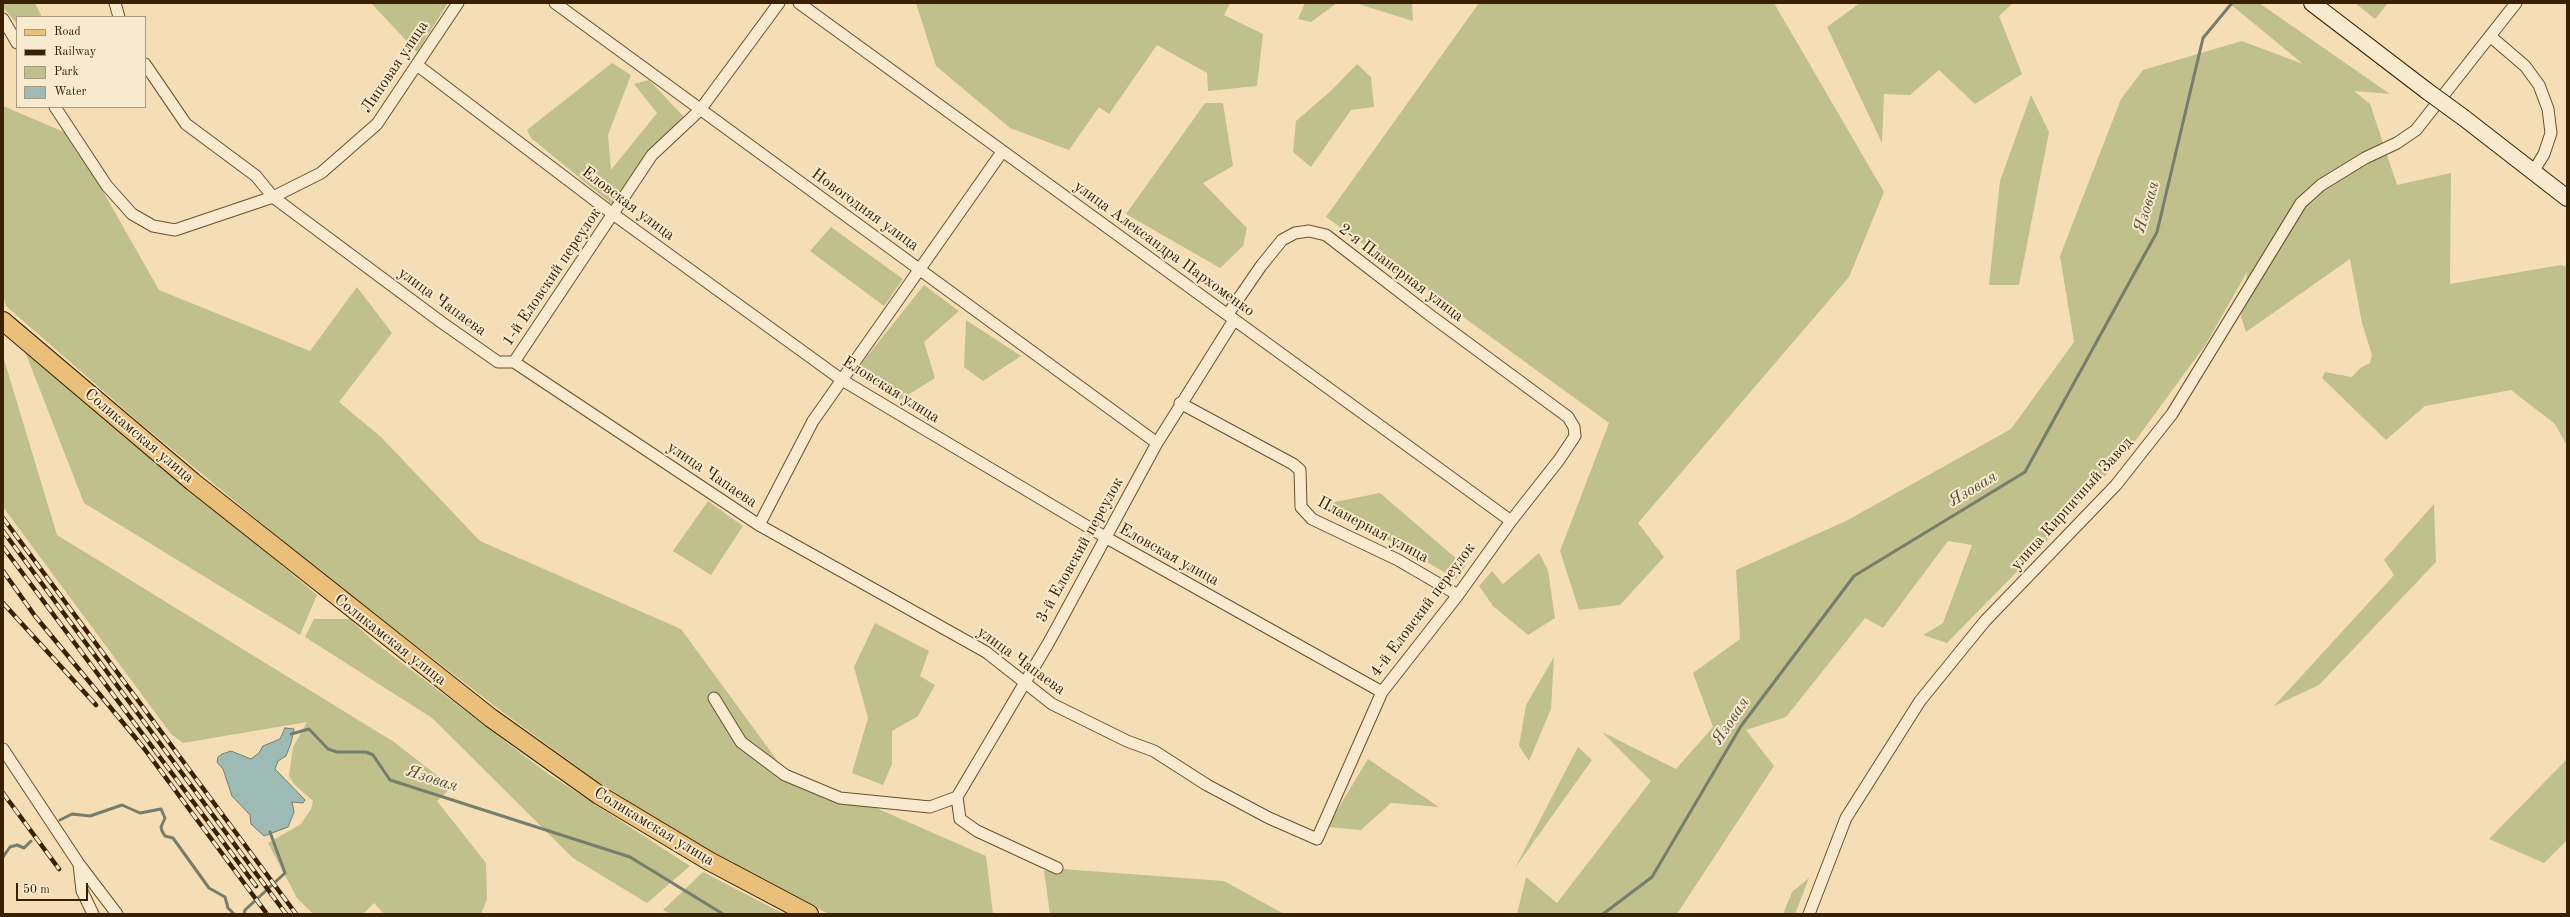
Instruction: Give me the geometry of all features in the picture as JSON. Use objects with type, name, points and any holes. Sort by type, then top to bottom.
[{"type":"main road","points":[[2312,3],[2567,198]]},
{"type":"main road","name":"Соликамская улица","points":[[3,321],[193,482],[491,718],[599,795],[709,861],[809,914]]},
{"type":"street","points":[[115,3],[119,16]]},
{"type":"street","name":"Липовая улица","points":[[56,108],[107,186],[132,214],[153,226],[175,230],[273,197],[321,173],[378,124],[458,3]]},
{"type":"street","name":"Новогодняя улица","points":[[555,3],[1157,443]]},
{"type":"street","name":"1-й Еловский переулок","points":[[514,362],[652,156],[700,110],[779,3]]},
{"type":"street","name":"улица Александра Пархоменко","points":[[799,3],[1510,521]]},
{"type":"street","name":"улица Кирпичный Завод","points":[[1810,914],[1846,818],[1920,701],[1985,621],[2116,485],[2172,414],[2301,203],[2321,185],[2365,158],[2398,143],[2416,130],[2516,3]]},
{"type":"street","points":[[3,19],[16,41]]},
{"type":"street","points":[[2490,36],[2526,66],[2539,85],[2548,109],[2551,133],[2544,154],[2533,172]]},
{"type":"street","name":"улица Чапаева","points":[[146,65],[186,124],[256,176],[273,197],[498,362],[514,362],[759,525],[986,652],[1025,681],[1052,704],[1102,730],[1154,751],[1207,786],[1269,818],[1317,839]]},
{"type":"street","name":"Еловская улица","points":[[417,65],[613,214],[842,380],[1106,538],[1382,692]]},
{"type":"street","points":[[759,525],[813,421],[1002,152]]},
{"type":"street","name":"2-я Планерная улица","points":[[1231,317],[1261,266],[1282,240],[1295,233],[1309,231],[1326,235],[1431,316],[1568,417]]},
{"type":"street","name":"3-й Еловский переулок","points":[[957,797],[1106,538],[1157,443],[1231,317]]},
{"type":"street","name":"Планерная улица","points":[[1180,403],[1293,464],[1300,470],[1301,507],[1312,519],[1398,560],[1458,596]]},
{"type":"street","name":"4-й Еловский переулок","points":[[1317,839],[1382,692],[1458,596],[1510,521],[1559,460],[1575,436],[1574,427],[1568,417]]},
{"type":"street","points":[[714,698],[741,742],[786,775],[840,798],[930,807],[957,797],[960,819],[977,832],[1057,868]]},
{"type":"street","points":[[3,749],[79,864],[117,914]]},
{"type":"street","points":[[79,864],[82,890],[93,914]]},
{"type":"green space","points":[[3,3],[35,3],[42,16],[16,16],[16,23],[3,7]]},
{"type":"green space","points":[[371,3],[448,3],[417,52]]},
{"type":"green space","points":[[916,3],[1230,3],[1224,15],[1263,34],[1257,86],[1208,91],[1207,73],[1157,45],[1109,114],[1099,107],[1069,150],[1010,128],[936,66]]},
{"type":"green space","points":[[1305,3],[1337,3],[1311,22],[1298,19]]},
{"type":"green space","points":[[1355,3],[1412,3],[1413,21]]},
{"type":"green space","points":[[1479,3],[1774,3],[1884,192],[1849,277],[1638,523],[1664,557],[1620,605],[1579,610],[1560,551],[1609,423],[1326,217]]},
{"type":"green space","points":[[1860,3],[2013,3],[1999,16],[2022,74],[1975,104],[1939,70],[1910,95],[1884,94],[1882,143],[1827,27]]},
{"type":"green space","points":[[2229,3],[2259,3],[2390,94],[2354,91],[2370,104],[2397,185],[2451,173],[2450,284],[2561,265],[2567,267],[2567,446],[2555,424],[2511,390],[2425,406],[2386,440],[2322,378],[2325,372],[2352,377],[2360,368],[2370,363],[2372,355],[2362,323],[2350,259],[2246,332],[2241,317],[2247,272],[2206,344],[2130,448],[2046,542],[1947,643],[1923,635],[1943,623],[1972,545],[1948,541],[1883,628],[1865,618],[1786,717],[1746,730],[1774,766],[1677,914],[1517,914],[1526,877],[1557,903],[1651,781],[1602,732],[1676,769],[1713,727],[1693,673],[1740,639],[1736,570],[1846,521],[2011,429],[2074,342],[2060,256],[2121,99],[2143,70],[2242,41],[2303,64]]},
{"type":"green space","points":[[2355,3],[2388,3],[2375,19]]},
{"type":"green space","points":[[612,63],[631,75],[608,135],[611,170],[657,113],[634,84],[649,80],[684,117],[613,205],[531,138],[527,130]]},
{"type":"green space","points":[[1357,64],[1371,77],[1374,107],[1351,110],[1311,167],[1293,152],[1296,121],[1332,90]]},
{"type":"green space","points":[[2031,95],[2049,132],[2019,285],[1989,285],[2000,181]]},
{"type":"green space","points":[[1205,103],[1223,103],[1233,166],[1203,183],[1247,228],[1243,246],[1220,268],[1126,214]]},
{"type":"green space","points":[[3,106],[71,135],[159,290],[310,351],[357,287],[392,333],[339,402],[381,437],[480,541],[681,629],[782,767],[986,856],[993,914],[829,914],[706,852],[597,781],[501,711],[321,572],[140,423],[6,306],[3,294]]},
{"type":"green space","points":[[831,227],[903,279],[884,306],[810,251]]},
{"type":"green space","points":[[924,285],[959,311],[924,342],[935,378],[900,400],[853,374]]},
{"type":"green space","points":[[966,320],[1021,356],[983,381],[964,367]]},
{"type":"green space","points":[[24,349],[317,595],[300,635],[84,503]]},
{"type":"green space","points":[[3,356],[57,535],[394,742],[452,787],[437,801],[486,863],[487,899],[481,914],[384,914],[374,903],[363,914],[313,914],[297,898],[268,843],[301,824],[311,809],[313,801],[294,784],[289,776],[293,747],[307,722],[183,743],[171,734],[3,507]]},
{"type":"green space","points":[[1380,493],[1465,566],[1456,579],[1369,529],[1320,505]]},
{"type":"green space","points":[[708,501],[743,526],[711,575],[673,551]]},
{"type":"green space","points":[[2434,504],[2436,562],[2319,685],[2274,706],[2394,575],[2384,560]]},
{"type":"green space","points":[[1539,553],[1548,570],[1555,618],[1528,635],[1493,606],[1479,586],[1492,571],[1503,584]]},
{"type":"green space","points":[[314,619],[350,619],[373,641],[547,773],[690,866],[647,903],[573,858],[432,718],[305,637]]},
{"type":"green space","points":[[875,623],[929,651],[920,676],[935,685],[918,716],[892,731],[892,764],[883,785],[852,773],[868,718],[854,667]]},
{"type":"green space","points":[[1554,657],[1551,709],[1529,761],[1519,746],[1526,705]]},
{"type":"green space","points":[[1578,747],[1592,760],[1515,868]]},
{"type":"green space","points":[[1368,759],[1439,807],[1391,803],[1361,830],[1327,827]]},
{"type":"green space","points":[[2567,759],[2567,840],[2544,863],[2489,839]]},
{"type":"green space","points":[[1062,869],[1224,881],[1284,914],[1050,914],[1044,871]]},
{"type":"green space","points":[[703,872],[784,914],[670,914],[663,910]]},
{"type":"green space","points":[[1809,878],[1795,914],[1783,914],[1792,892]]},
{"type":"water","points":[[285,728],[294,729],[291,743],[286,756],[278,761],[275,769],[305,800],[303,803],[292,802],[294,812],[288,827],[264,836],[251,824],[250,815],[232,796],[223,769],[217,762],[218,757],[231,751],[251,759],[259,753],[263,746],[280,739]]},
{"type":"waterway","name":"Язовая","points":[[1603,914],[1652,877],[1741,726],[1854,576],[2025,472],[2157,232],[2203,38],[2232,3]]},
{"type":"waterway","name":"Язовая","points":[[291,734],[309,729],[328,749],[337,752],[366,752],[373,755],[390,780],[630,857],[723,914]]},
{"type":"waterway","name":"Язовая","points":[[60,820],[72,814],[90,816],[122,805],[140,813],[161,809],[165,818],[161,827],[165,836],[173,838],[209,888],[225,897],[228,908],[234,914]]},
{"type":"waterway","name":"Язовая","points":[[244,914],[245,910],[285,873],[270,832]]},
{"type":"waterway","name":"Язовая","points":[[3,857],[10,847],[17,845],[24,848],[31,841]]},
{"type":"railway","points":[[3,518],[296,914]]},
{"type":"railway","points":[[3,531],[286,914]]},
{"type":"railway","points":[[3,547],[256,886]]},
{"type":"railway","points":[[3,571],[35,616],[143,747],[267,914]]},
{"type":"railway","points":[[3,603],[96,705]]},
{"type":"railway","points":[[3,793],[59,869]]}]
